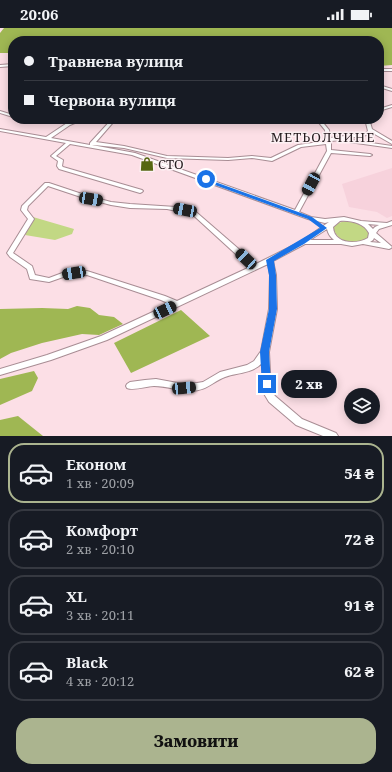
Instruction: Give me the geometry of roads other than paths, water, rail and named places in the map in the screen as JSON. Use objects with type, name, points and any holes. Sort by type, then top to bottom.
[{"type":"street","points":[[48,138],[70,124]]},
{"type":"street","points":[[92,144],[110,124]]},
{"type":"street","points":[[296,213],[329,151],[327,130],[322,124]]},
{"type":"street","points":[[368,124],[370,130],[392,143]]},
{"type":"street","points":[[0,130],[70,142],[116,145],[167,157],[228,159],[252,157],[272,160],[300,146],[341,140],[392,147]]},
{"type":"street","points":[[341,140],[350,136],[367,134],[370,130]]},
{"type":"street","points":[[70,142],[53,156],[60,160],[59,166],[61,168],[140,191]]},
{"type":"street","points":[[92,144],[133,154],[310,218],[335,222],[350,219],[359,222],[367,226],[372,233],[390,247]]},
{"type":"street","points":[[329,151],[370,155]]},
{"type":"street","points":[[177,304],[87,273],[65,274],[49,280],[32,277],[30,268],[10,253],[31,219],[24,210],[24,206],[47,184],[91,199],[133,206],[170,207],[194,213],[255,267]]},
{"type":"street","points":[[310,218],[342,242]]},
{"type":"street","points":[[0,372],[48,358],[104,338],[270,260],[302,243],[335,222]]},
{"type":"street","points":[[330,233],[329,228],[335,222]]},
{"type":"street","points":[[359,222],[389,224]]},
{"type":"street","points":[[364,243],[371,239],[372,233],[377,228],[389,224]]},
{"type":"street","points":[[302,243],[312,241],[342,242],[350,244],[376,243],[390,247]]},
{"type":"street","points":[[270,260],[273,275],[273,309],[265,352],[267,392],[272,399],[299,422],[333,436]]},
{"type":"street","points":[[130,386],[146,383],[160,383],[184,388],[210,384],[220,375],[246,369],[258,363],[265,352]]},
{"type":"place","name":"СТО","points":[[147,164]]},
{"type":"district","name":"МЕТЬОЛЧИНЕ","points":[[323,137]]}]
